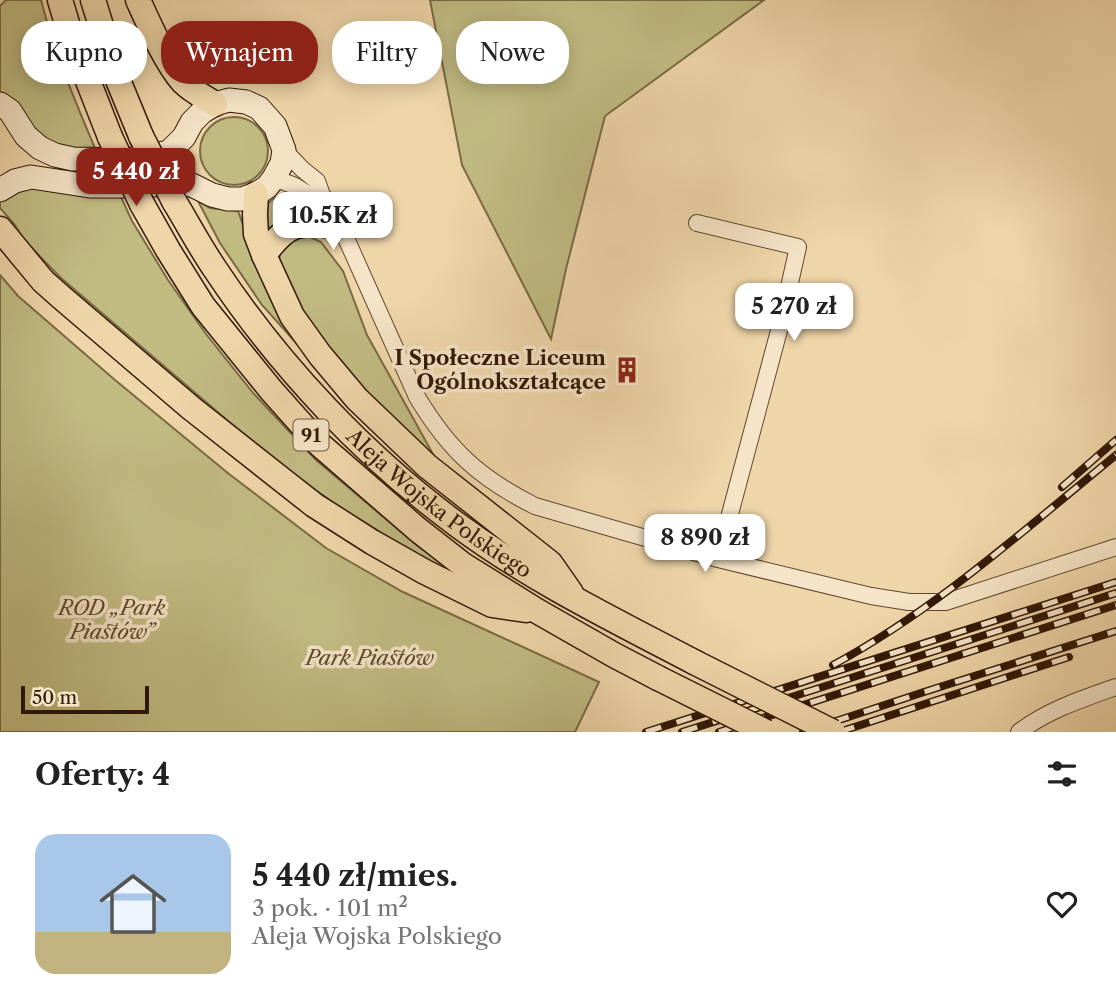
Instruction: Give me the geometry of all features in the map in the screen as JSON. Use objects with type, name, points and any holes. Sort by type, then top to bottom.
[{"type":"main road","name":"Aleja Wojska Polskiego","points":[[60,0],[72,40],[110,136],[142,204],[168,250],[203,306],[319,444],[416,530],[463,565],[537,611],[658,678],[766,732]]},
{"type":"main road","name":"Aleja Wojska Polskiego","points":[[93,0],[118,80],[141,136],[174,201],[215,269],[242,307],[295,373],[351,433],[392,472],[460,527],[518,565],[575,599],[833,732]]},
{"type":"main road","points":[[138,0],[182,80],[215,104]]},
{"type":"main road","points":[[0,104],[10,111],[26,136],[40,148],[55,155],[82,160],[126,159],[169,152],[202,111],[215,104],[229,100],[246,102],[259,108],[275,126],[284,150],[282,163],[265,186],[255,215],[256,234],[292,316],[314,348],[357,399],[426,466],[550,563],[575,599]]},
{"type":"main road","points":[[0,190],[15,181],[31,177],[90,186],[182,183],[212,195],[242,199],[265,186]]},
{"type":"main road","points":[[264,255],[288,228],[303,223],[342,226]]},
{"type":"main road","points":[[0,229],[43,281],[61,297],[191,408],[314,505],[425,572],[492,605],[537,611]]},
{"type":"street","points":[[284,150],[317,181],[322,195],[333,209],[417,397],[433,423],[448,443],[478,471],[509,493],[535,506],[718,559],[871,596],[909,602],[946,602],[1116,547]]},
{"type":"street","points":[[265,186],[295,186],[309,194],[322,195]]},
{"type":"street","points":[[697,223],[798,247],[781,323],[718,559]]},
{"type":"street","points":[[1019,732],[1060,707],[1116,687]]},
{"type":"green space","points":[[6,0],[41,0],[47,21],[21,21],[21,84],[69,84],[97,153],[55,145],[36,132],[0,94],[0,6]]},
{"type":"green space","points":[[430,0],[764,0],[605,116],[551,339],[462,165],[442,62],[442,21],[434,21]]},
{"type":"green space","points":[[234,117],[247,120],[258,127],[265,138],[268,151],[265,164],[258,175],[247,182],[234,185],[221,182],[210,175],[203,164],[200,151],[203,138],[210,127],[221,120]]},
{"type":"green space","points":[[23,187],[121,197],[132,221],[168,280],[206,334],[254,394],[316,460],[419,547],[474,585],[340,508],[262,450],[61,278],[24,240],[0,208],[0,199]]},
{"type":"green space","points":[[287,194],[307,201],[321,216],[265,238],[263,210],[273,199]]},
{"type":"green space","points":[[198,201],[210,208],[238,211],[265,286],[298,345],[262,305],[220,243]]},
{"type":"green space","points":[[304,234],[321,242],[343,271],[367,335],[434,456],[391,422],[361,390],[304,316],[281,270],[280,253],[286,243]]},
{"type":"green space","points":[[0,275],[18,296],[115,380],[229,474],[326,548],[403,592],[599,682],[575,732],[0,732]]},
{"type":"railway","points":[[1062,487],[1116,440]]},
{"type":"railway","points":[[833,665],[871,643],[944,593],[1116,455]]},
{"type":"railway","points":[[646,732],[1116,582]]},
{"type":"railway","points":[[682,732],[1116,593]]},
{"type":"railway","points":[[719,732],[1116,605]]},
{"type":"railway","points":[[803,732],[1116,631]]},
{"type":"railway","points":[[839,732],[1069,657]]},
{"type":"place","name":"I Społeczne Liceum Ogólnokształcące","points":[[627,370]]},
{"type":"park label","name":"ROD „Park Piastów”","points":[[112,620]]},
{"type":"park label","name":"Park Piastów","points":[[370,658]]}]
